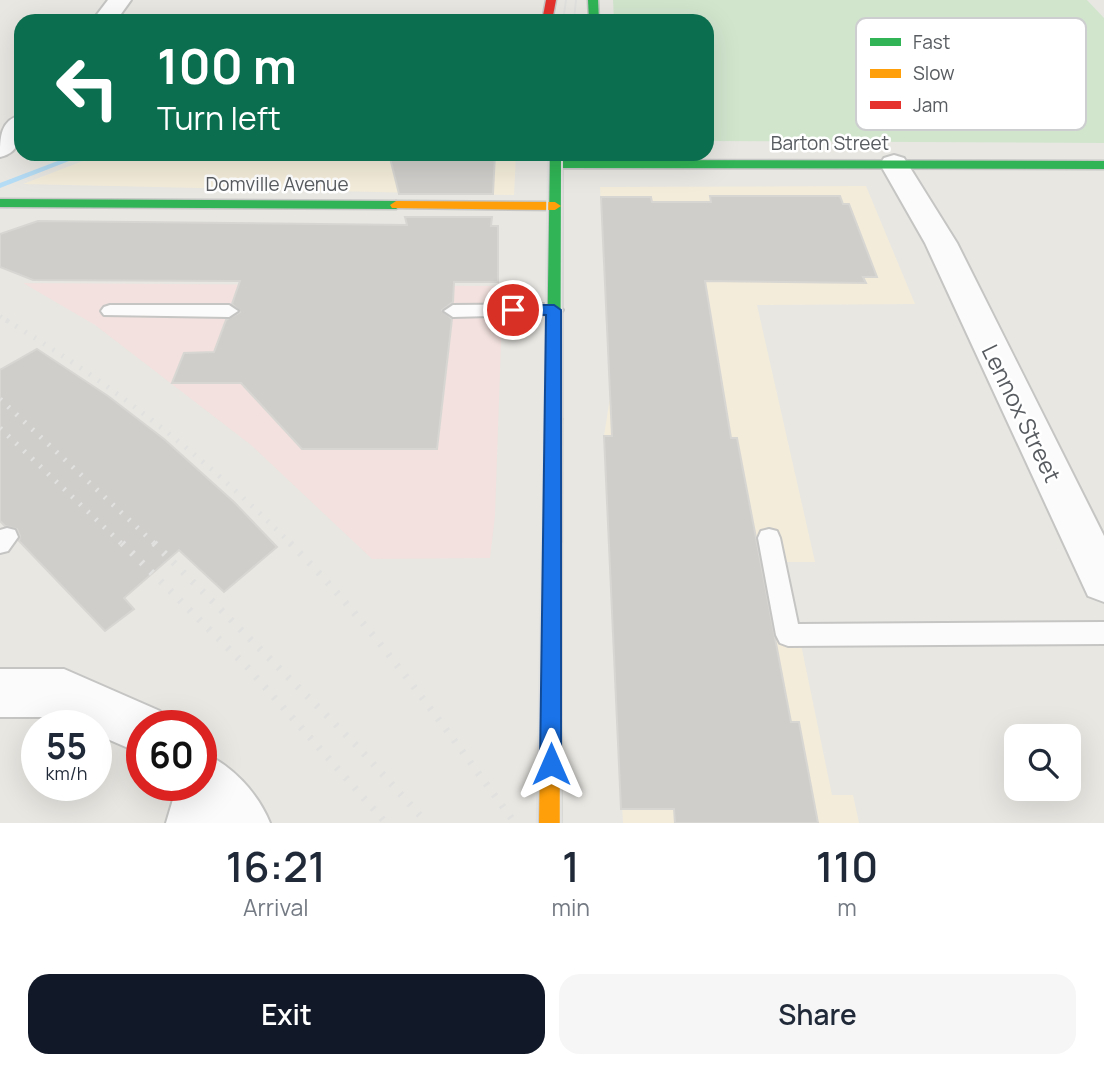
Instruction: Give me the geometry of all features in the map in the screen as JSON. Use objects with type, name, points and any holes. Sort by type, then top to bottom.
[{"type":"street","points":[[109,14],[120,0]]},
{"type":"street","points":[[0,149],[14,132]]},
{"type":"street","points":[[550,823],[556,161]]},
{"type":"street","name":"Barton Street","points":[[696,161],[1104,165]]},
{"type":"street","name":"Lennox Street","points":[[905,164],[1104,582]]},
{"type":"street","name":"Domville Avenue","points":[[0,204],[555,206]]},
{"type":"street","points":[[0,692],[64,693],[126,722]]},
{"type":"street","points":[[210,801],[243,823]]},
{"type":"lane","points":[[453,311],[554,310]]},
{"type":"lane","points":[[110,311],[229,311]]},
{"type":"lane","points":[[769,538],[788,635],[1104,633]]},
{"type":"shaded area","points":[[83,161],[516,161],[514,195],[23,184]]},
{"type":"shaded area","points":[[866,186],[915,304],[757,305],[815,562],[784,562],[832,795],[853,795],[859,823],[623,823],[604,436],[610,398],[600,187]]},
{"type":"shaded area","points":[[23,283],[503,286],[495,516],[490,558],[372,559],[251,445],[95,325]]},
{"type":"green space","points":[[613,0],[1087,0],[1104,18],[1104,143],[714,141],[714,14],[614,14]]},
{"type":"building","points":[[391,161],[495,161],[493,194],[399,194]]},
{"type":"building","points":[[710,196],[840,196],[843,204],[849,204],[877,277],[863,277],[866,283],[705,281],[731,438],[737,438],[791,722],[799,722],[818,823],[675,823],[674,809],[621,809],[604,436],[612,436],[601,197],[651,197],[652,202],[711,202]]},
{"type":"building","points":[[405,217],[492,217],[491,226],[498,226],[498,282],[454,282],[453,302],[442,310],[452,319],[437,449],[302,449],[241,383],[172,383],[184,353],[214,352],[226,320],[240,312],[232,304],[240,281],[33,280],[0,267],[0,234],[38,221],[407,225]]},
{"type":"building","points":[[37,349],[108,396],[164,439],[234,502],[277,547],[224,592],[179,550],[124,598],[134,609],[105,631],[19,541],[17,529],[5,526],[0,521],[0,370]]},
{"type":"waterway","points":[[0,186],[65,161]]},
{"type":"tram line","points":[[564,14],[566,0]]},
{"type":"tram line","points":[[575,14],[576,0]]},
{"type":"tram line","points":[[542,545],[548,161]]},
{"type":"tram line","points":[[561,545],[562,161]]},
{"type":"tram line","points":[[537,823],[542,543]]},
{"type":"tram line","points":[[561,545],[561,823]]},
{"type":"railway","points":[[0,316],[6,320]]},
{"type":"railway","points":[[6,320],[83,370],[156,424],[226,482],[291,544]]},
{"type":"railway","points":[[0,399],[156,545]]},
{"type":"railway","points":[[0,428],[123,545]]},
{"type":"railway","points":[[122,543],[248,668],[386,823]]},
{"type":"railway","points":[[291,544],[380,644],[515,823]]},
{"type":"railway","points":[[156,545],[355,744],[427,823]]},
{"type":"traffic: fast","points":[[593,0],[594,14]]},
{"type":"traffic: fast","points":[[554,419],[556,161]]},
{"type":"traffic: fast","points":[[555,164],[1104,165]]},
{"type":"traffic: fast","points":[[0,203],[396,205]]},
{"type":"traffic: slow","points":[[396,205],[555,206]]},
{"type":"traffic: slow","points":[[550,823],[554,419]]},
{"type":"traffic: jam","points":[[548,14],[551,0]]},
{"type":"route","points":[[513,310],[554,310],[551,764]]}]
